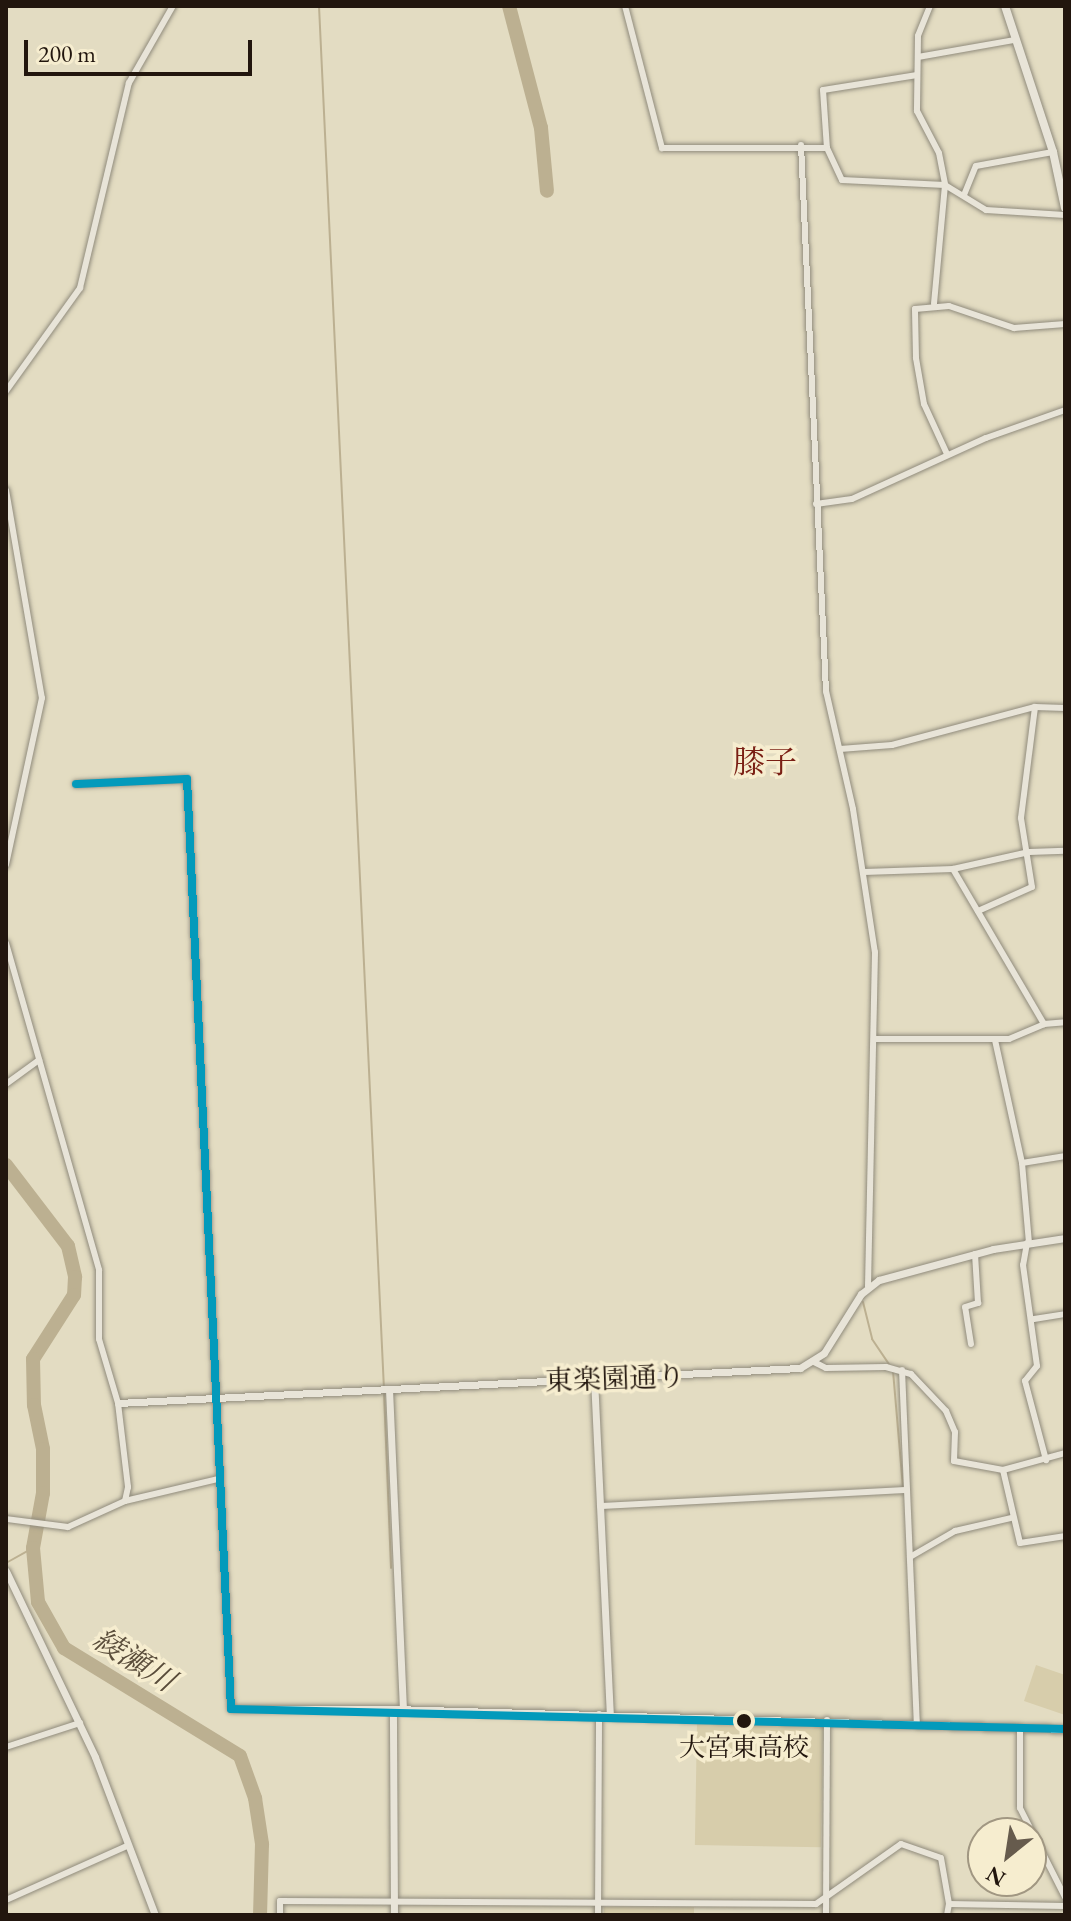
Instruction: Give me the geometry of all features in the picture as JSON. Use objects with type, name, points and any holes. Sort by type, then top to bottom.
[{"type":"main road","points":[[1005,6],[1053,152],[1065,208]]},
{"type":"street","points":[[6,391],[80,288],[129,83],[173,6]]},
{"type":"street","points":[[625,6],[662,148],[801,145],[827,148]]},
{"type":"street","points":[[930,6],[921,23],[917,75],[919,119],[939,153],[945,185],[934,303]]},
{"type":"street","points":[[918,57],[1014,40]]},
{"type":"street","points":[[917,75],[823,90],[827,148],[845,184],[945,185],[1001,213],[1065,215]]},
{"type":"street","points":[[801,145],[826,691],[864,872],[875,952],[876,1039],[868,1287]]},
{"type":"street","points":[[964,195],[976,166],[1053,152]]},
{"type":"street","points":[[947,454],[924,404],[916,358],[914,312],[934,303],[1014,328],[1065,324]]},
{"type":"street","points":[[816,504],[852,499],[947,454],[1065,410]]},
{"type":"street","points":[[6,490],[42,698],[6,865]]},
{"type":"street","points":[[840,749],[892,745],[1035,707],[1065,708]]},
{"type":"street","points":[[978,911],[1032,887],[1029,852],[1021,818],[1035,707]]},
{"type":"street","points":[[76,784],[187,779],[231,1709],[393,1709],[1065,1729]]},
{"type":"street","points":[[864,872],[953,869],[1029,852],[1065,851]]},
{"type":"street","points":[[953,869],[1044,1024]]},
{"type":"street","points":[[6,943],[99,1270],[99,1339],[118,1403],[125,1501]]},
{"type":"street","points":[[876,1039],[995,1040],[1028,1034],[1044,1024],[1065,1022]]},
{"type":"street","points":[[995,1040],[1022,1163],[1028,1243],[1023,1265],[1034,1319],[1037,1366],[1025,1381],[1046,1460]]},
{"type":"street","points":[[6,1084],[39,1060]]},
{"type":"street","points":[[1022,1163],[1065,1156]]},
{"type":"street","points":[[1065,1238],[975,1254],[893,1275],[868,1287],[814,1362],[826,1368],[902,1370],[930,1388],[946,1411],[955,1432],[954,1461],[1003,1470],[1065,1453]]},
{"type":"street","points":[[971,1344],[965,1307],[978,1303],[975,1254]]},
{"type":"street","points":[[1034,1319],[1065,1314]]},
{"type":"street","name":"東楽園通り","points":[[118,1403],[780,1371],[814,1362]]},
{"type":"street","points":[[902,1370],[917,1723]]},
{"type":"street","points":[[594,1378],[610,1715]]},
{"type":"street","points":[[389,1389],[403,1710]]},
{"type":"street","points":[[1003,1470],[1011,1518],[1020,1543],[1065,1536]]},
{"type":"street","points":[[6,1519],[68,1527],[125,1501],[218,1479]]},
{"type":"street","points":[[600,1506],[907,1490]]},
{"type":"street","points":[[910,1557],[955,1531],[1011,1518]]},
{"type":"street","points":[[6,1574],[80,1723],[151,1914]]},
{"type":"street","points":[[393,1709],[394,1915]]},
{"type":"street","points":[[598,1915],[599,1714]]},
{"type":"street","points":[[826,1915],[827,1720]]},
{"type":"street","points":[[6,1747],[80,1723]]},
{"type":"street","points":[[1020,1727],[1020,1808],[1065,1897]]},
{"type":"street","points":[[280,1915],[280,1901],[826,1900],[901,1844],[941,1858],[949,1904],[947,1915]]},
{"type":"street","points":[[6,1900],[127,1846]]},
{"type":"street","points":[[949,1904],[1065,1906]]},
{"type":"shaded area","points":[[1036,1665],[1065,1675],[1065,1715],[1024,1701]]},
{"type":"shaded area","points":[[697,1723],[823,1725],[821,1847],[695,1845]]},
{"type":"shaded area","points":[[604,1907],[694,1907],[694,1915],[604,1915]]},
{"type":"waterway","points":[[319,6],[384,1387]]},
{"type":"waterway","points":[[509,6],[541,128],[547,191]]},
{"type":"waterway","name":"綾瀬川","points":[[6,1165],[68,1246],[75,1277],[74,1295],[33,1359],[34,1405],[43,1449],[43,1493],[33,1548],[38,1602],[64,1648],[240,1756],[255,1798],[262,1844],[260,1915]]},
{"type":"waterway","points":[[863,1302],[872,1339],[889,1364]]},
{"type":"waterway","points":[[893,1371],[903,1487]]},
{"type":"waterway","points":[[384,1393],[391,1568]]},
{"type":"waterway","points":[[6,1563],[33,1548]]},
{"type":"transit line","points":[[76,784],[187,779],[231,1709],[1065,1729]]},
{"type":"place","name":"大宮東高校","points":[[744,1721]]},
{"type":"district","name":"膝子","points":[[765,762]]}]
